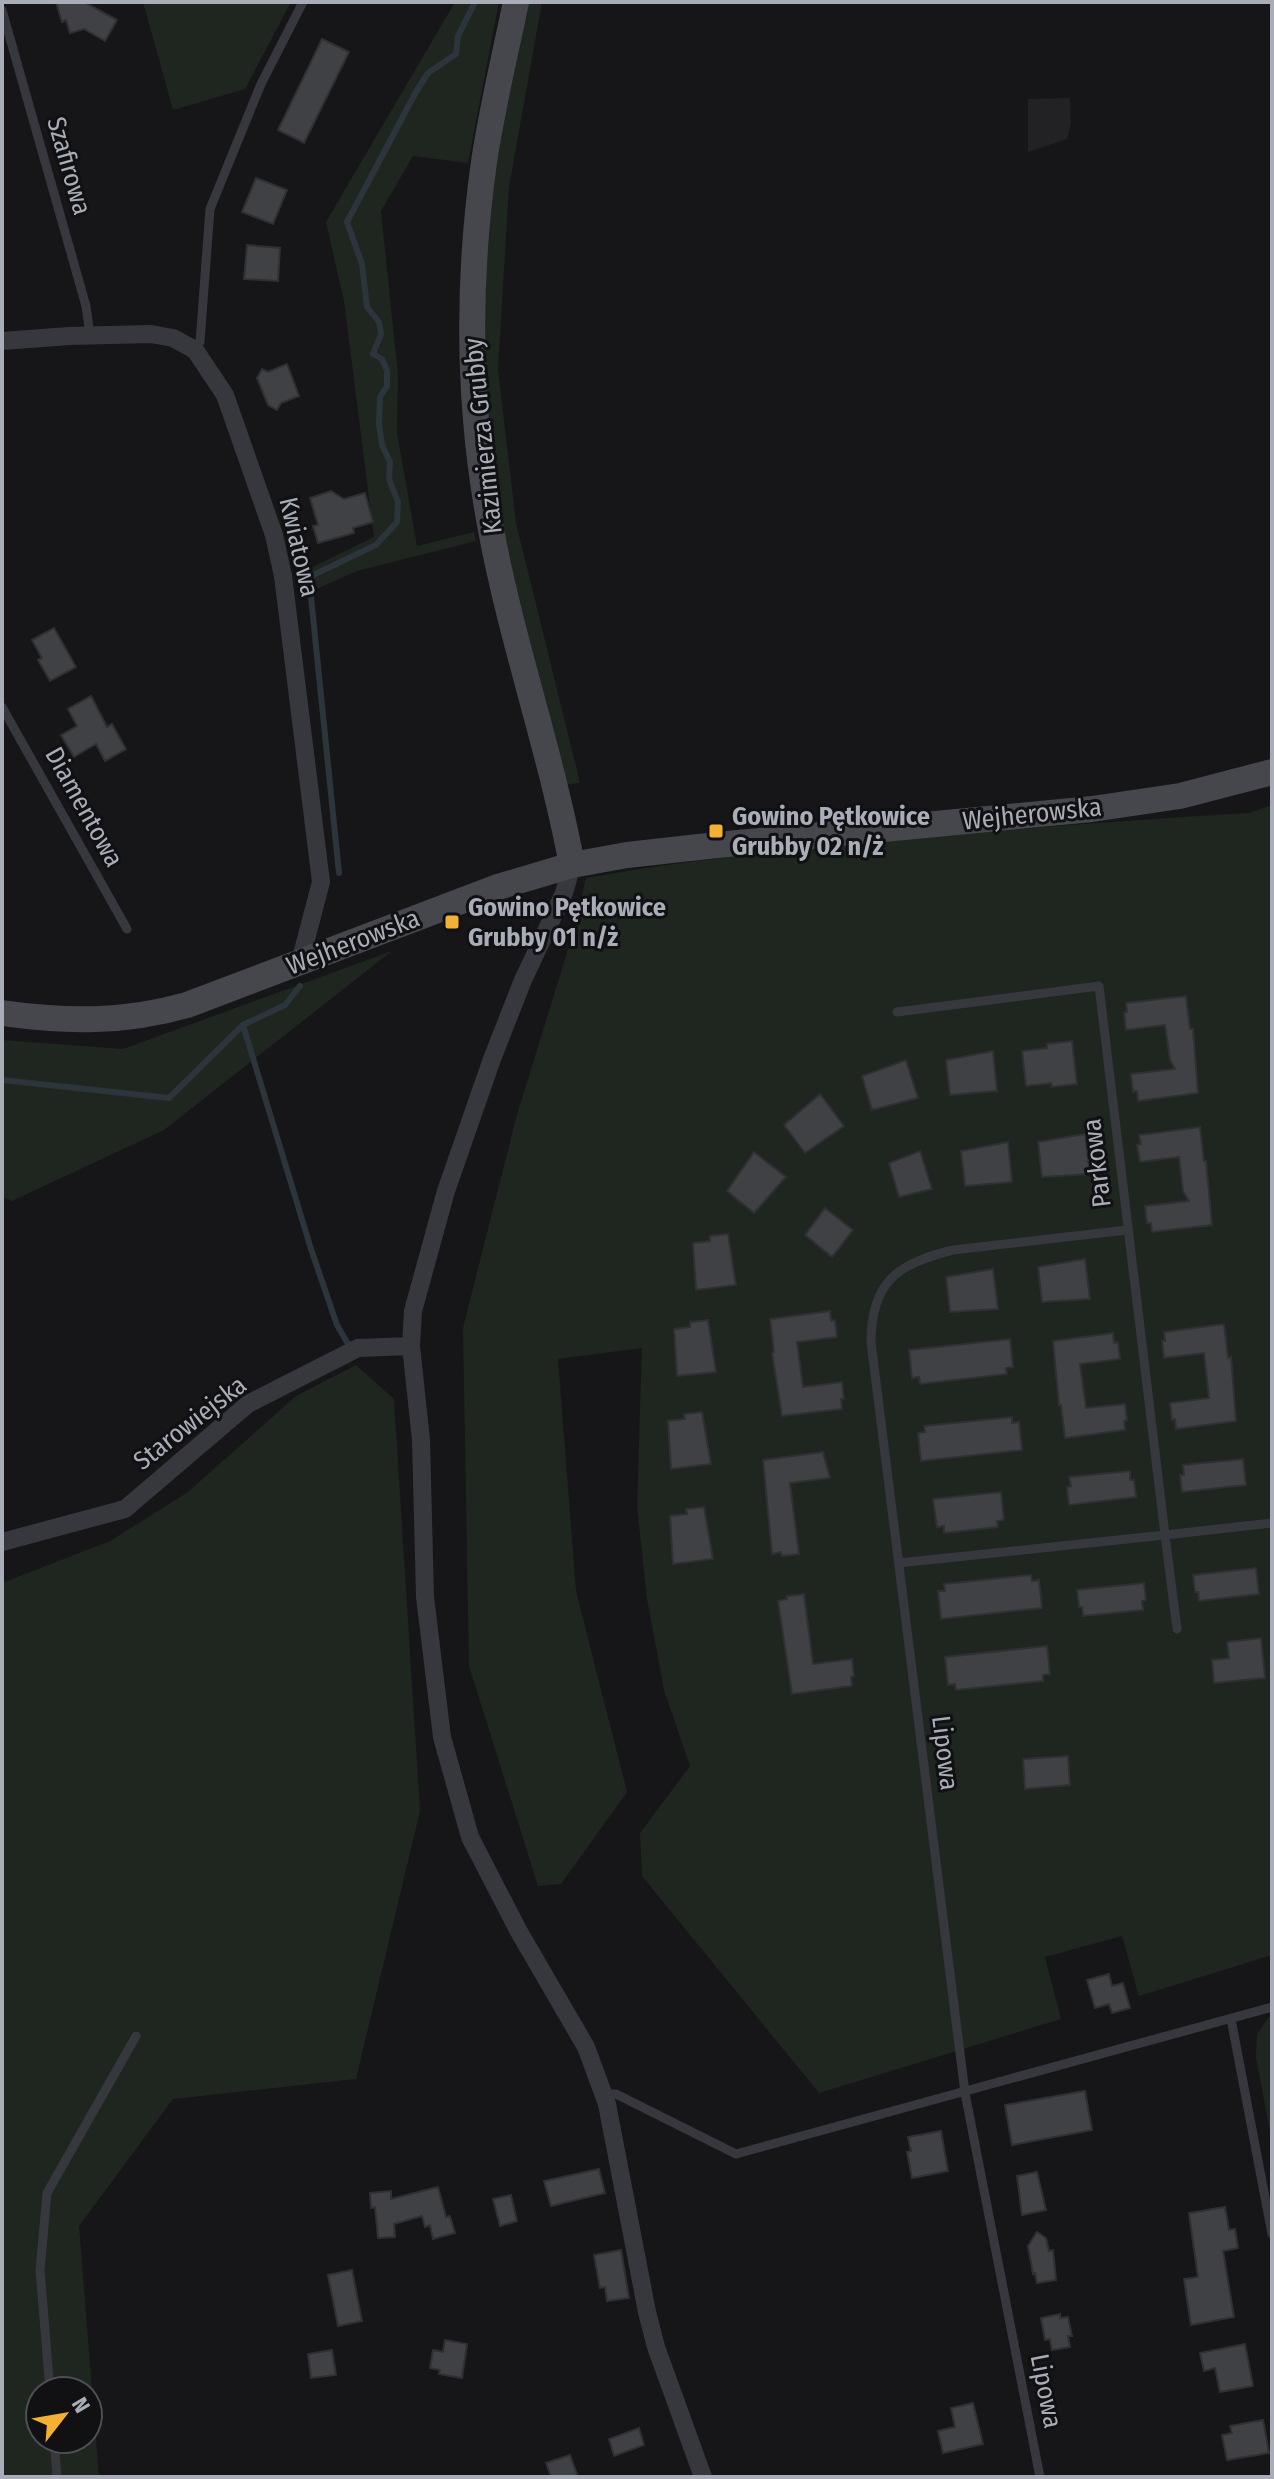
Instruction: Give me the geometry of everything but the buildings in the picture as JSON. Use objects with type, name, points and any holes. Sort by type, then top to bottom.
[{"type":"street","name":"Kazimierza Grubby","points":[[516,2],[490,125],[479,200],[472,344],[477,422],[483,480],[500,576],[572,865]]},
{"type":"street","points":[[2,341],[151,334],[173,338],[195,350]]},
{"type":"street","name":"Kwiatowa","points":[[195,350],[225,395],[274,535],[283,576],[321,882],[300,962]]},
{"type":"street","name":"Wejherowska","points":[[2,1013],[66,1020],[140,1017],[187,1005],[498,887],[572,865],[717,845],[1092,809],[1180,796],[1272,772]]},
{"type":"street","points":[[572,865],[564,893],[502,1033],[446,1191],[413,1311],[411,1346],[421,1440],[425,1597],[442,1737],[470,1837],[518,1930],[586,2047],[604,2094],[650,2323],[703,2477]]},
{"type":"street","name":"Starowiejska","points":[[2,1542],[125,1509],[248,1404],[358,1348],[411,1346]]},
{"type":"lane","points":[[195,350],[200,342],[210,209],[261,84],[303,2]]},
{"type":"lane","name":"Szafirowa","points":[[2,10],[86,306],[90,335]]},
{"type":"lane","name":"Diamentowa","points":[[2,707],[127,929]]},
{"type":"lane","name":"Parkowa","points":[[897,1012],[1099,986],[1177,1629]]},
{"type":"lane","name":"Lipowa","points":[[1040,2477],[965,2093],[871,1342],[872,1322],[885,1284],[901,1268],[925,1256],[1127,1230]]},
{"type":"lane","points":[[899,1563],[1272,1523]]},
{"type":"lane","points":[[604,2094],[616,2094],[736,2154],[1272,2007]]},
{"type":"lane","points":[[1231,2019],[1272,2234]]},
{"type":"lane","points":[[49,2375],[40,2270],[47,2193],[136,2036]]},
{"type":"lane","points":[[55,2455],[57,2477]]},
{"type":"shaded area","points":[[143,2],[291,2],[245,89],[173,110]]},
{"type":"shaded area","points":[[455,2],[499,2],[468,163],[413,156],[381,211],[398,375],[397,433],[417,546],[474,532],[476,541],[357,571],[303,595],[300,573],[374,537],[344,301],[326,222]]},
{"type":"shaded area","points":[[525,2],[542,2],[509,187],[498,369],[516,523],[580,783],[562,785],[491,483],[480,288],[505,95]]},
{"type":"shaded area","points":[[1070,98],[1071,124],[1067,139],[1028,152],[1028,99]]},
{"type":"shaded area","points":[[1272,805],[1272,1955],[1139,1996],[1122,1936],[1045,1957],[1061,2019],[819,2093],[642,1876],[640,1833],[690,1766],[664,1690],[647,1599],[637,1506],[642,1348],[558,1359],[576,1591],[627,1792],[561,1884],[538,1886],[469,1666],[463,1328],[516,1118],[577,920],[586,878],[769,853],[1018,829],[1249,813]]},
{"type":"shaded area","points":[[392,951],[164,1130],[12,1201],[2,1197],[2,1040],[123,1049]]},
{"type":"shaded area","points":[[356,1365],[394,1399],[420,1811],[356,2079],[173,2099],[79,2226],[91,2375],[24,2375],[24,2455],[97,2455],[99,2477],[2,2477],[2,1583],[110,1541],[188,1492],[296,1396]]},
{"type":"shaded area","points":[[1272,2017],[1272,2142],[1256,2058],[1257,2034]]},
{"type":"waterway","points":[[339,873],[309,577],[376,545],[397,522],[398,502],[389,479],[390,462],[382,445],[379,424],[380,397],[387,386],[387,371],[382,359],[373,354],[381,334],[379,322],[367,307],[362,264],[347,222],[428,73],[456,54],[458,36],[475,2]]},
{"type":"waterway","points":[[2,1080],[169,1098],[243,1025],[285,1005],[300,986]]},
{"type":"waterway","points":[[243,1025],[311,1249],[337,1325],[348,1344]]},
{"type":"place","name":"Gowino Pętkowice Grubby 02 n/ż","points":[[716,831]]},
{"type":"place","name":"Gowino Pętkowice Grubby 01 n/ż","points":[[452,922]]}]
